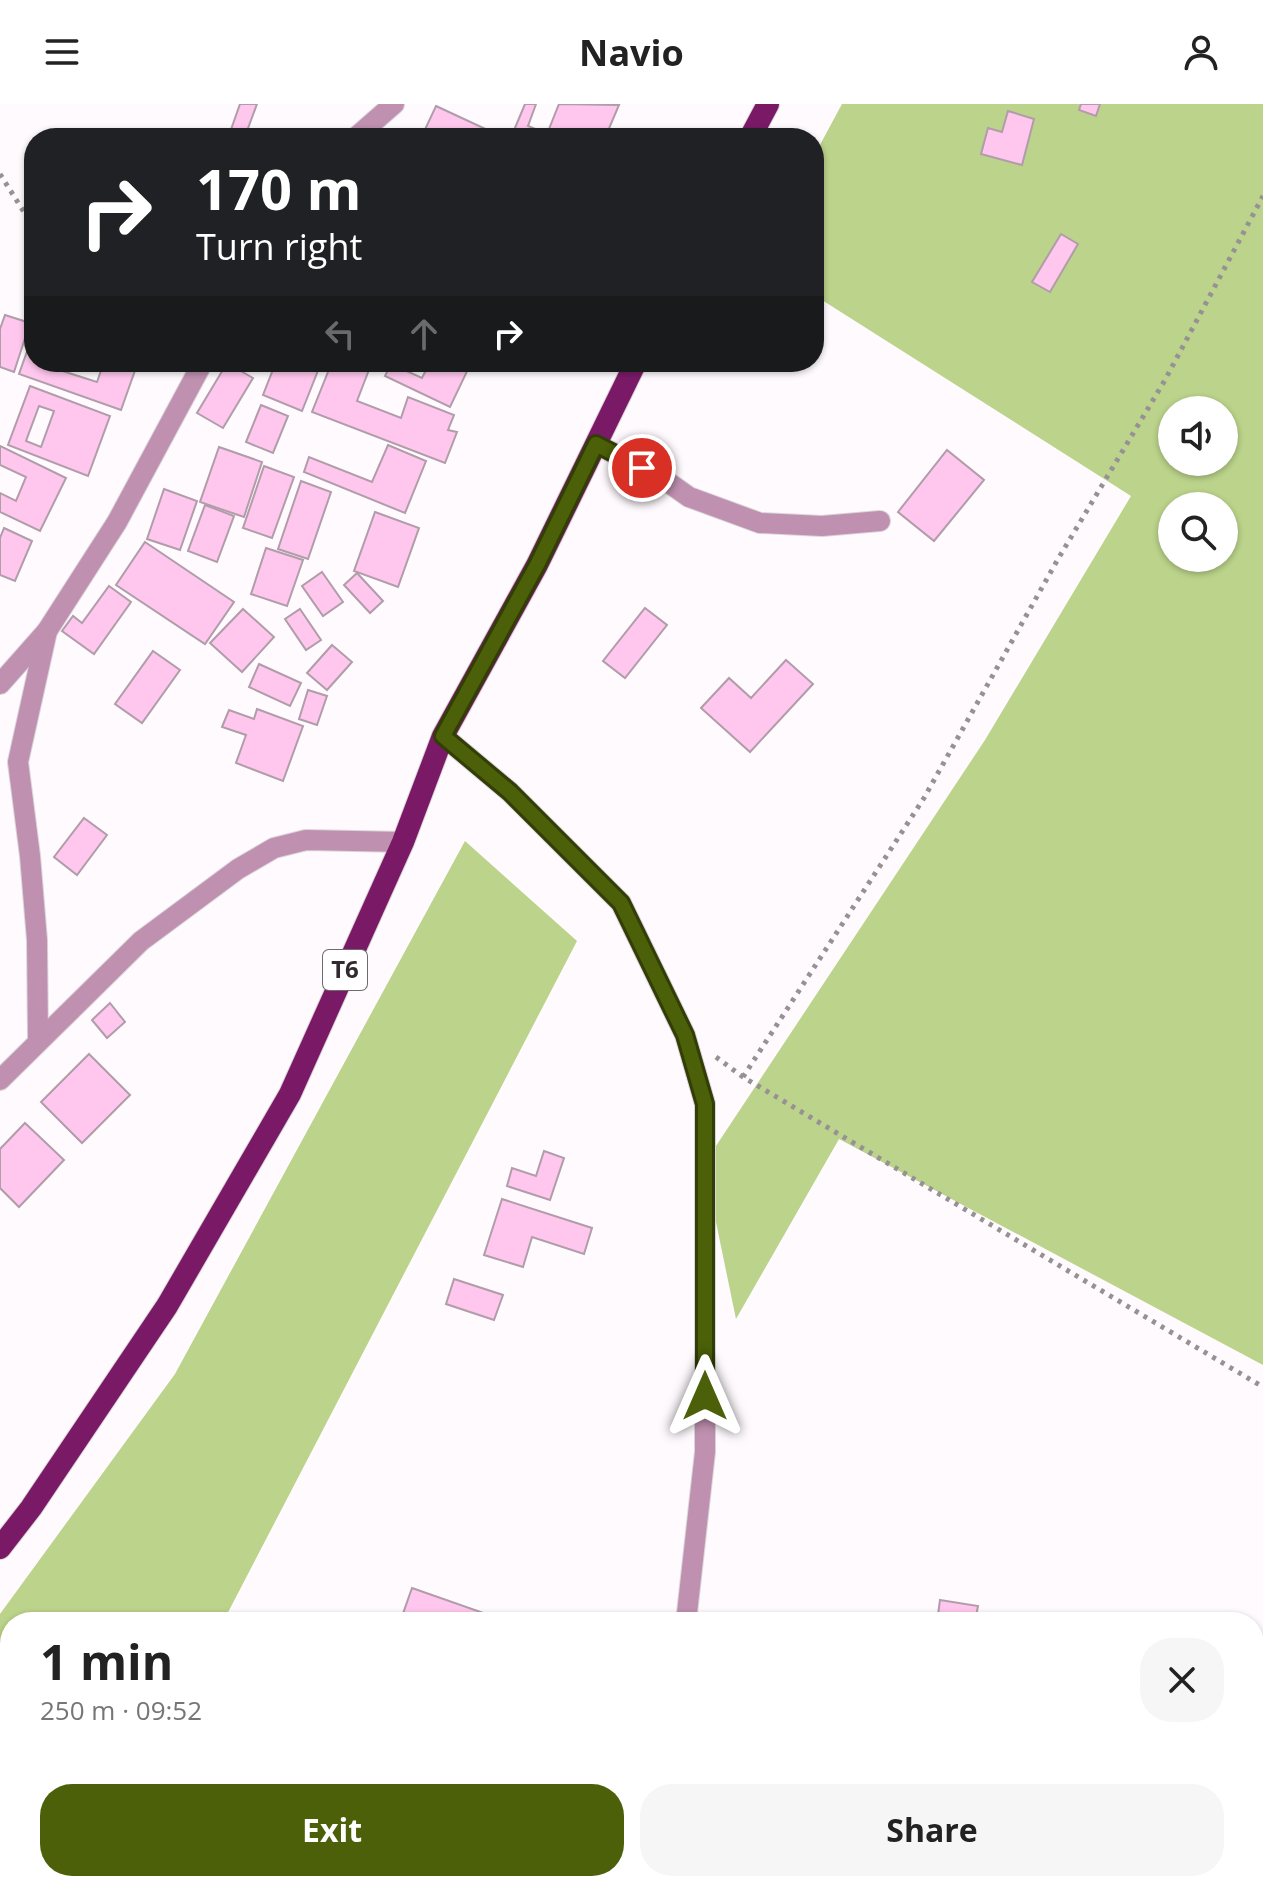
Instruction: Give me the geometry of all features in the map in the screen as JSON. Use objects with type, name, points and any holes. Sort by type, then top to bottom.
[{"type":"highway","points":[[755,128],[768,104]]},
{"type":"highway","name":"T6","points":[[0,1548],[31,1508],[167,1306],[283,1106],[403,842],[443,736],[537,565],[631,372]]},
{"type":"street","points":[[366,128],[394,104]]},
{"type":"street","points":[[0,684],[47,631],[117,522],[198,372]]},
{"type":"street","points":[[596,444],[665,480],[689,497],[760,523],[822,526],[880,521]]},
{"type":"street","points":[[38,1040],[37,940],[18,762],[47,631]]},
{"type":"street","points":[[443,736],[510,792],[621,903],[685,1035],[705,1104],[705,1452],[687,1612]]},
{"type":"street","points":[[0,1080],[141,941],[238,869],[274,848],[306,840],[403,842]]},
{"type":"path","points":[[0,174],[24,212]]},
{"type":"path","points":[[743,1077],[924,798],[1058,559],[1165,380],[1263,196]]},
{"type":"path","points":[[685,1035],[743,1077],[1263,1387]]},
{"type":"green space","points":[[842,104],[1263,104],[1263,1365],[839,1139],[736,1319],[704,1164],[985,740],[1131,496],[824,301],[824,137]]},
{"type":"green space","points":[[465,841],[577,941],[228,1612],[1,1612],[175,1374]]},
{"type":"building","points":[[240,104],[257,104],[248,128],[232,128]]},
{"type":"building","points":[[525,104],[536,104],[528,126],[533,128],[515,128]]},
{"type":"building","points":[[559,104],[619,105],[609,128],[549,128]]},
{"type":"building","points":[[1081,104],[1100,104],[1096,116],[1079,110]]},
{"type":"building","points":[[436,106],[483,128],[426,128]]},
{"type":"building","points":[[1008,111],[1034,119],[1022,165],[981,154],[988,128],[1002,132]]},
{"type":"building","points":[[1061,234],[1078,244],[1050,292],[1032,282]]},
{"type":"building","points":[[5,315],[24,321],[24,341],[14,372],[0,367],[0,329]]},
{"type":"building","points":[[24,360],[24,372],[66,372],[97,382],[100,372],[134,372],[121,410],[19,374]]},
{"type":"building","points":[[222,372],[243,372],[253,378],[223,428],[197,413]]},
{"type":"building","points":[[272,372],[317,372],[302,411],[263,395]]},
{"type":"building","points":[[328,372],[368,372],[357,401],[401,418],[408,397],[454,415],[448,430],[457,432],[445,463],[312,412]]},
{"type":"building","points":[[387,372],[409,372],[422,378],[425,372],[467,372],[450,407],[385,376]]},
{"type":"building","points":[[30,386],[110,416],[88,476],[8,445]],"holes":[[[39,406],[54,411],[41,447],[26,441]]]},
{"type":"building","points":[[261,405],[288,416],[273,453],[246,442]]},
{"type":"building","points":[[388,445],[426,461],[405,513],[304,472],[309,457],[372,482]]},
{"type":"building","points":[[0,446],[66,478],[40,531],[0,512],[0,493],[16,501],[26,477],[0,465]]},
{"type":"building","points":[[219,447],[262,462],[244,517],[200,502]]},
{"type":"building","points":[[947,450],[984,480],[934,541],[898,512]]},
{"type":"building","points":[[264,466],[294,477],[272,538],[243,528]]},
{"type":"building","points":[[301,481],[331,492],[308,559],[278,549]]},
{"type":"building","points":[[164,489],[197,501],[180,550],[147,539]]},
{"type":"building","points":[[205,505],[234,516],[217,562],[188,551]]},
{"type":"building","points":[[375,512],[419,528],[398,587],[354,571]]},
{"type":"building","points":[[4,528],[32,541],[15,581],[0,575],[0,538]]},
{"type":"building","points":[[145,542],[234,602],[205,644],[116,585]]},
{"type":"building","points":[[266,548],[303,560],[287,606],[251,594]]},
{"type":"building","points":[[322,572],[343,602],[323,616],[302,586]]},
{"type":"building","points":[[357,573],[383,601],[370,613],[344,585]]},
{"type":"building","points":[[109,586],[131,602],[94,654],[62,631],[73,616],[82,623]]},
{"type":"building","points":[[645,608],[667,625],[625,678],[603,661]]},
{"type":"building","points":[[243,609],[274,637],[242,672],[210,643]]},
{"type":"building","points":[[300,609],[321,640],[306,650],[285,619]]},
{"type":"building","points":[[332,645],[352,662],[327,690],[307,673]]},
{"type":"building","points":[[153,651],[180,670],[142,723],[115,704]]},
{"type":"building","points":[[786,660],[813,684],[750,752],[701,708],[729,678],[751,698]]},
{"type":"building","points":[[259,664],[301,683],[290,706],[249,687]]},
{"type":"building","points":[[308,690],[327,696],[317,725],[299,719]]},
{"type":"building","points":[[257,709],[303,726],[283,781],[236,763],[246,735],[222,727],[229,710],[254,719]]},
{"type":"building","points":[[84,818],[107,835],[77,875],[54,857]]},
{"type":"building","points":[[110,1003],[125,1022],[107,1038],[92,1020]]},
{"type":"building","points":[[89,1054],[130,1095],[82,1143],[41,1102]]},
{"type":"building","points":[[25,1123],[64,1160],[19,1207],[0,1188],[0,1149]]},
{"type":"building","points":[[544,1151],[564,1158],[550,1200],[507,1186],[512,1168],[536,1176]]},
{"type":"building","points":[[502,1199],[592,1228],[584,1254],[532,1237],[523,1267],[484,1255]]},
{"type":"building","points":[[454,1279],[503,1295],[494,1320],[446,1304]]},
{"type":"building","points":[[412,1588],[481,1612],[404,1612]]},
{"type":"building","points":[[940,1600],[978,1606],[977,1612],[938,1612]]},
{"type":"route","points":[[642,468],[596,444],[537,565],[443,736],[510,792],[621,903],[685,1035],[705,1104],[705,1396]]}]
